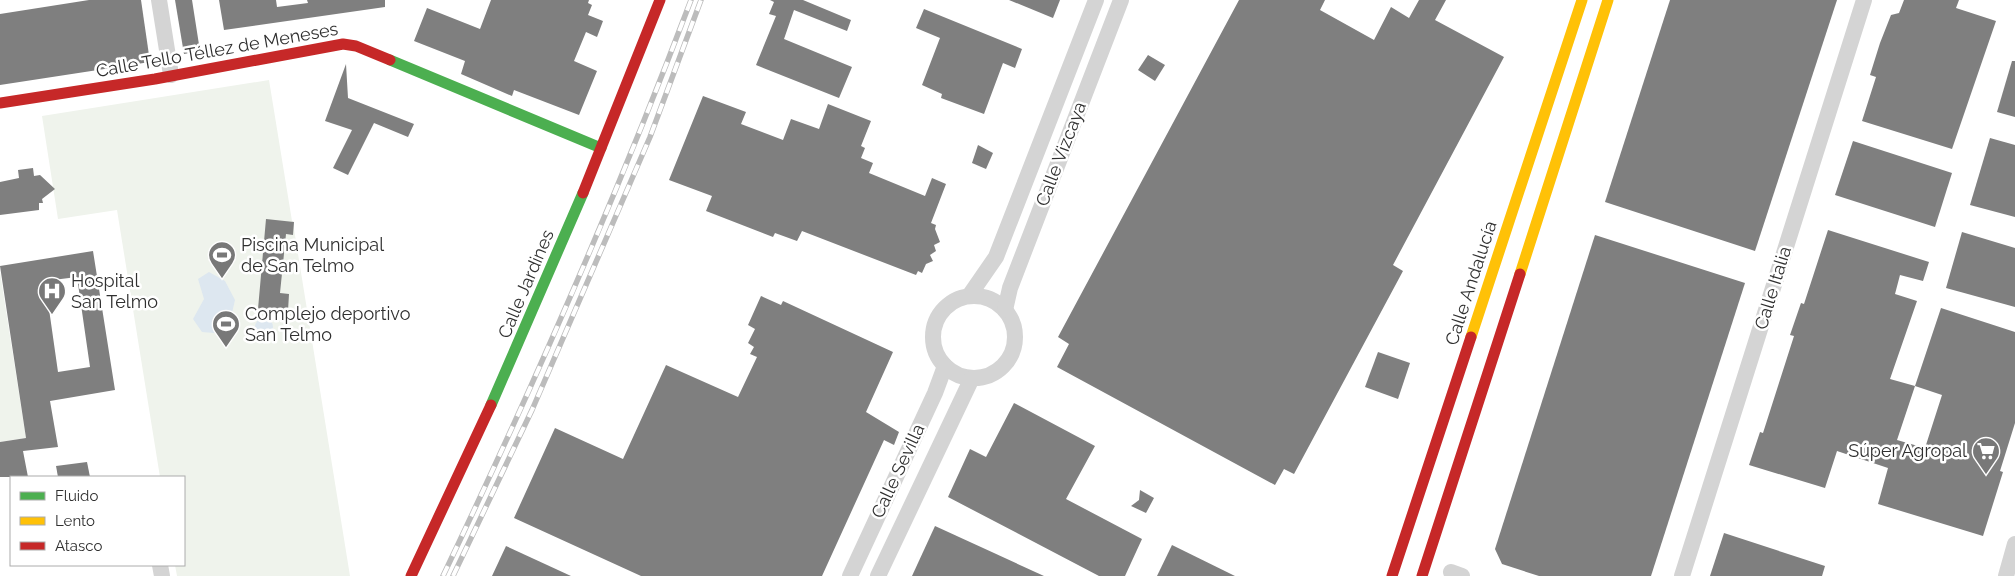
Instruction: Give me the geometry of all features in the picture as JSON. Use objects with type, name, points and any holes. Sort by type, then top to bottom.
[{"type":"street","points":[[159,0],[171,75]]},
{"type":"street","name":"Calle Jardines","points":[[411,576],[502,383],[601,148],[660,0]]},
{"type":"street","name":"Calle Vizcaya","points":[[969,296],[996,257],[1096,0]]},
{"type":"street","name":"Calle Vizcaya","points":[[1005,310],[1010,288],[1121,0]]},
{"type":"street","name":"Calle Andalucía","points":[[1392,576],[1582,0]]},
{"type":"street","points":[[1422,576],[1608,0]]},
{"type":"street","name":"Calle Italia","points":[[1682,576],[1864,0]]},
{"type":"street","points":[[1080,40],[1100,54]]},
{"type":"street","name":"Calle Tello Téllez de Meneses","points":[[0,103],[343,44],[356,46],[601,148]]},
{"type":"street","points":[[969,296],[990,299],[1005,310],[1011,319],[1015,333],[1015,342],[1009,358],[1003,366],[991,374],[972,378],[954,372],[945,366],[935,348],[933,337],[936,321],[950,304],[969,296]]},
{"type":"street","name":"Calle Sevilla","points":[[850,576],[935,393],[945,366]]},
{"type":"street","name":"Calle Sevilla","points":[[878,576],[972,378]]},
{"type":"street","points":[[2006,576],[2015,544]]},
{"type":"shaded area","name":"Complejo deportivo San Telmo","points":[[269,80],[292,221],[294,222],[350,576],[177,576],[175,566],[185,566],[185,476],[160,476],[117,210],[58,219],[42,116]]},
{"type":"shaded area","points":[[0,272],[26,438],[0,442]]},
{"type":"shaded area","points":[[209,272],[225,281],[235,300],[229,326],[214,333],[202,332],[193,319],[204,299],[198,279]]},
{"type":"shaded area","points":[[260,318],[268,318],[273,323],[271,334],[260,336],[255,331],[255,323]]},
{"type":"building","points":[[89,0],[141,0],[150,62],[0,85],[0,14]]},
{"type":"building","points":[[175,0],[192,0],[200,51],[184,54]]},
{"type":"building","points":[[219,0],[276,0],[277,7],[308,3],[307,0],[385,0],[385,7],[224,30]]},
{"type":"building","points":[[491,0],[589,0],[588,3],[592,5],[588,15],[603,21],[597,37],[586,32],[574,61],[597,71],[579,115],[514,90],[512,96],[461,74],[465,61],[414,41],[427,8],[480,29]]},
{"type":"building","points":[[770,0],[803,0],[851,20],[847,31],[794,10],[784,39],[852,67],[839,98],[756,65],[776,16],[769,14],[774,2]]},
{"type":"building","points":[[1009,0],[1060,0],[1053,18]]},
{"type":"building","points":[[1239,0],[1325,0],[1320,10],[1374,40],[1391,7],[1409,18],[1419,0],[1446,0],[1435,20],[1504,57],[1393,265],[1403,271],[1294,474],[1284,469],[1275,485],[1057,367],[1069,344],[1058,337]]},
{"type":"building","points":[[1670,0],[1837,0],[1755,251],[1605,202]]},
{"type":"building","points":[[1904,0],[1959,0],[1956,8],[1996,21],[1952,149],[1862,121],[1876,77],[1870,75],[1880,43],[1891,15],[1899,13]]},
{"type":"building","points":[[924,9],[1022,49],[1015,68],[1003,63],[984,114],[941,98],[942,94],[922,85],[940,38],[916,28]]},
{"type":"building","points":[[1148,55],[1165,65],[1155,81],[1138,70]]},
{"type":"building","points":[[2012,61],[2015,61],[2015,117],[1997,112]]},
{"type":"building","points":[[346,64],[348,98],[414,124],[408,137],[374,123],[348,175],[333,168],[352,130],[325,121]]},
{"type":"building","points":[[703,96],[746,112],[741,124],[783,140],[791,119],[819,129],[828,104],[871,121],[861,146],[865,148],[861,158],[873,163],[869,173],[925,196],[932,178],[946,184],[931,223],[936,225],[935,229],[940,242],[934,245],[936,251],[930,255],[933,261],[926,264],[922,273],[918,271],[916,275],[802,231],[797,241],[775,233],[773,237],[706,211],[712,196],[669,180]]},
{"type":"building","points":[[1990,138],[2015,145],[2015,217],[1970,205]]},
{"type":"building","points":[[1853,141],[1952,173],[1935,227],[1835,195]]},
{"type":"building","points":[[978,145],[993,153],[986,169],[972,163]]},
{"type":"building","points":[[33,168],[34,176],[40,175],[55,189],[42,199],[43,203],[39,203],[39,210],[0,215],[0,182],[19,178],[18,170]]},
{"type":"building","points":[[266,219],[294,222],[293,235],[286,234],[280,293],[289,294],[288,311],[258,309]]},
{"type":"building","points":[[1828,230],[1929,262],[1923,281],[1900,275],[1895,294],[1917,301],[1890,379],[1915,386],[1941,308],[2015,332],[2015,423],[2000,471],[2003,472],[1983,536],[1878,504],[1888,468],[1837,451],[1825,488],[1749,465],[1760,432],[1763,433],[1794,336],[1790,335],[1801,303],[1804,304]],"holes":[[[1915,386],[1942,395],[1925,448],[1897,440]]]},
{"type":"building","points":[[1962,232],[2015,248],[2015,307],[1946,288]]},
{"type":"building","points":[[1595,235],[1745,283],[1651,576],[1539,576],[1502,564],[1495,549]]},
{"type":"building","points":[[93,251],[115,390],[50,401],[58,447],[23,451],[28,476],[0,477],[0,442],[26,438],[0,266]],"holes":[[[77,277],[90,367],[58,372],[45,281]]]},
{"type":"building","points":[[761,296],[781,305],[783,301],[893,352],[866,412],[899,432],[894,445],[884,440],[822,576],[641,576],[514,518],[555,428],[623,459],[666,365],[738,397],[757,357],[750,354],[754,347],[748,343],[755,329],[748,325]]},
{"type":"building","points":[[1378,352],[1410,363],[1398,399],[1365,387]]},
{"type":"building","points":[[1014,403],[1095,446],[1066,499],[1142,539],[1125,576],[1099,576],[948,497],[970,449],[986,457]]},
{"type":"building","points":[[87,462],[90,476],[58,476],[56,466]]},
{"type":"building","points":[[1140,490],[1154,498],[1146,513],[1131,506],[1139,500]]},
{"type":"building","points":[[935,526],[1044,576],[912,576]]},
{"type":"building","points":[[1724,533],[1825,566],[1822,576],[1710,576]]},
{"type":"building","points":[[1172,545],[1235,576],[1157,576]]},
{"type":"building","points":[[506,546],[571,576],[492,576]]},
{"type":"railway","points":[[443,576],[573,291],[634,146],[691,0]]},
{"type":"railway","points":[[453,576],[532,410],[650,137],[701,0]]},
{"type":"traffic: fast","points":[[390,60],[601,148]]},
{"type":"traffic: fast","points":[[491,405],[583,193]]},
{"type":"traffic: slow","points":[[1471,337],[1582,0]]},
{"type":"traffic: slow","points":[[1520,274],[1608,0]]},
{"type":"traffic: jam","points":[[583,193],[660,0]]},
{"type":"traffic: jam","points":[[0,103],[155,79],[343,44],[356,46],[390,60]]},
{"type":"traffic: jam","points":[[1422,576],[1520,274]]},
{"type":"traffic: jam","points":[[1392,576],[1471,337]]},
{"type":"traffic: jam","points":[[411,576],[491,405]]},
{"type":"place","name":"Piscina Municipal de San Telmo","points":[[222,279]]},
{"type":"place","name":"Hospital San Telmo","points":[[52,315]]},
{"type":"place","name":"Complejo deportivo San Telmo","points":[[226,348]]},
{"type":"place","name":"Súper Agropal","points":[[1986,475]]}]
